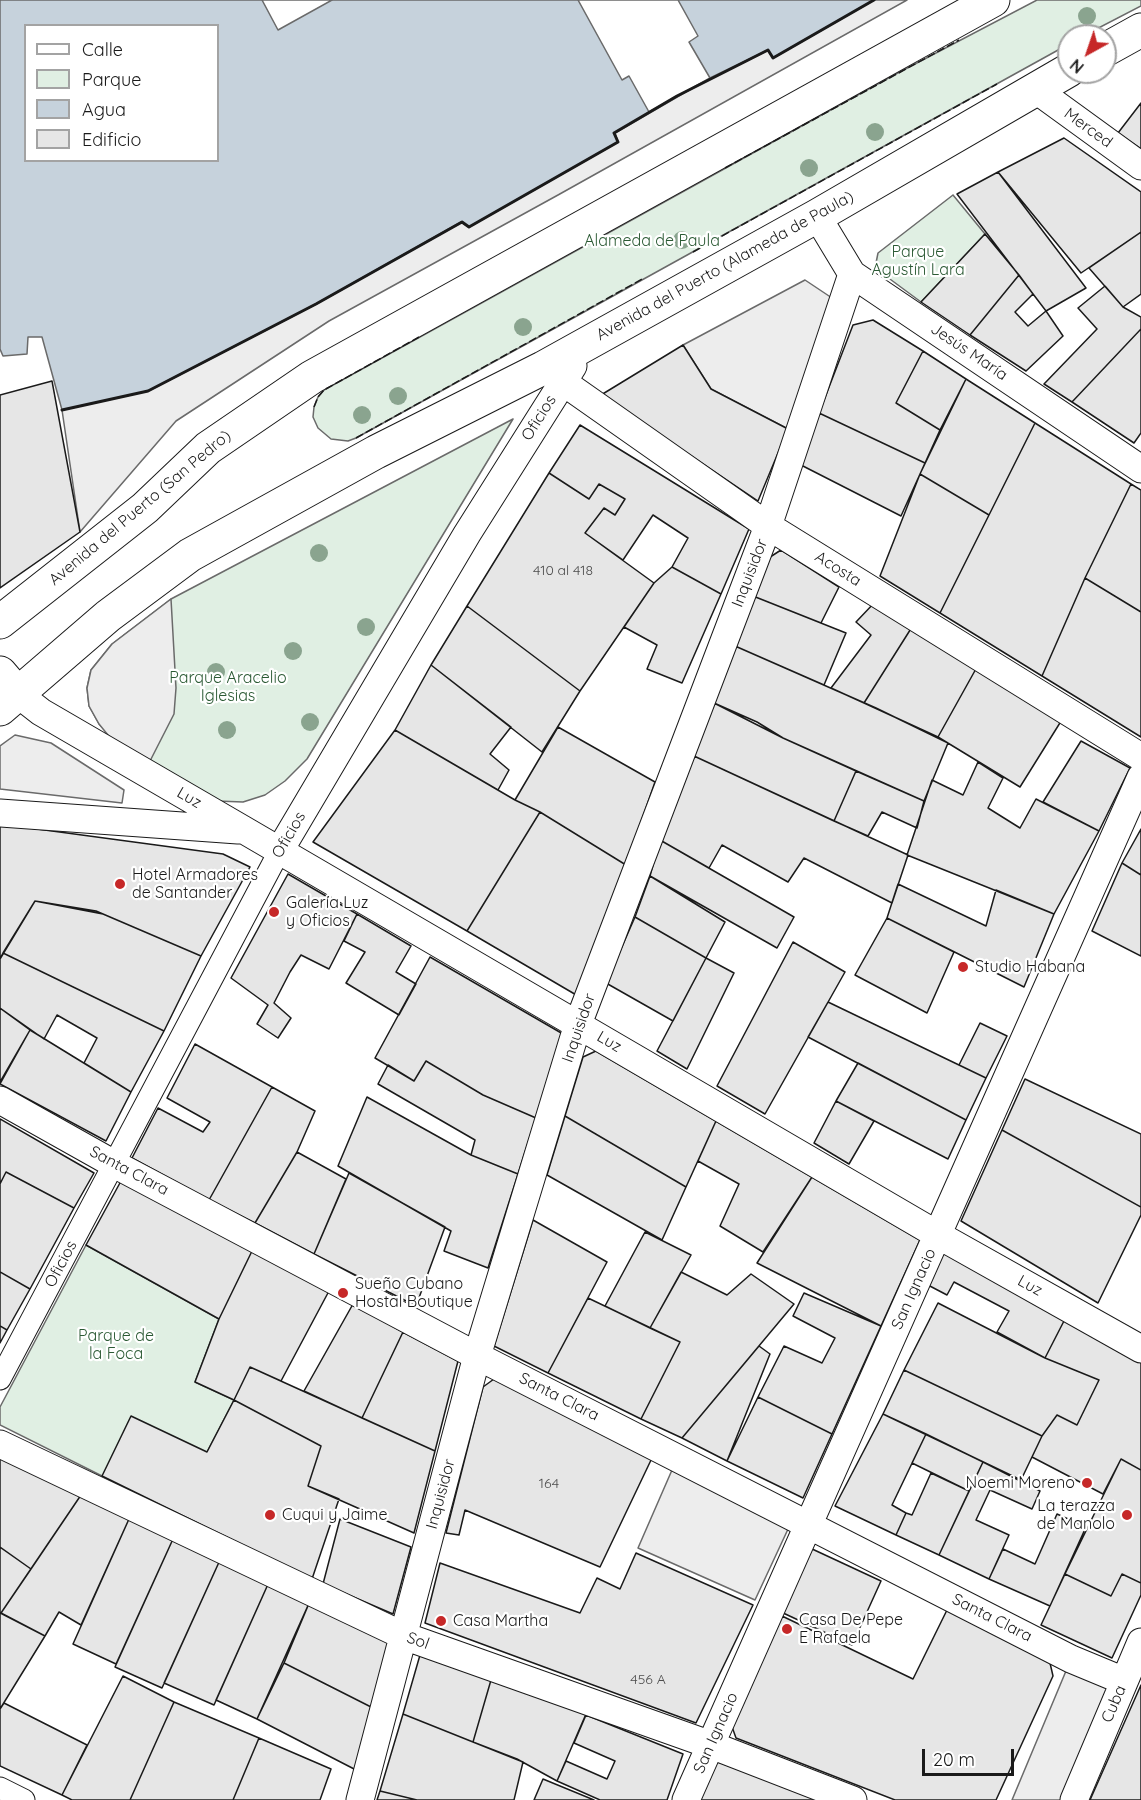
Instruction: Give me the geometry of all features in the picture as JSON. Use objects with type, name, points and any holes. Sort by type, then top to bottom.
[{"type":"main road","name":"Avenida del Puerto (San Pedro)","points":[[0,622],[145,508],[208,448],[312,377],[993,0]]},
{"type":"main road","points":[[1117,43],[1141,30]]},
{"type":"main road","name":"Avenida del Puerto (Alameda de Paula)","points":[[6,692],[190,555],[376,452],[552,374],[591,340],[817,216],[1057,77]]},
{"type":"street","name":"Merced","points":[[1035,89],[1141,166]]},
{"type":"street","name":"Jesús María","points":[[817,216],[852,274],[1141,469]]},
{"type":"street","name":"Inquisidor","points":[[360,1800],[477,1356],[578,1024],[768,526],[852,274]]},
{"type":"street","name":"Acosta","points":[[552,374],[768,526],[1141,757]]},
{"type":"street","name":"Oficios","points":[[0,1379],[280,850],[467,534],[552,374]]},
{"type":"street","name":"Luz","points":[[6,692],[938,1235],[1141,1349]]},
{"type":"street","name":"San Ignacio","points":[[686,1800],[807,1523],[938,1235],[1141,777]]},
{"type":"street","points":[[0,813],[244,830]]},
{"type":"street","name":"Santa Clara","points":[[0,1100],[114,1164],[477,1356],[1071,1659],[1124,1681]]},
{"type":"street","name":"Sol","points":[[0,1444],[404,1636],[711,1745],[853,1800]]},
{"type":"street","name":"Cuba","points":[[1074,1800],[1141,1642]]},
{"type":"street","points":[[0,1788],[24,1800]]},
{"type":"green space","name":"Alameda de Paula","points":[[1037,0],[1141,0],[1141,6],[1106,24],[1057,24],[1057,51],[356,438],[348,441],[331,439],[318,428],[313,417],[314,407],[324,390],[894,75]]},
{"type":"green space","name":"Parque Agustín Lara","points":[[953,195],[985,234],[921,302],[875,268],[878,253]]},
{"type":"green space","name":"Parque Aracelio Iglesias","points":[[513,419],[307,759],[285,781],[265,795],[243,802],[217,801],[128,752],[99,724],[89,706],[87,688],[91,670],[112,644],[171,599]]},
{"type":"green space","name":"Parque de la Foca","points":[[86,1245],[219,1319],[195,1382],[234,1400],[207,1452],[102,1476],[0,1425],[0,1407]]},
{"type":"shaded area","points":[[874,0],[907,0],[329,321],[176,421],[80,532],[62,410],[148,391],[316,304],[462,222],[469,227],[618,142],[614,133],[677,96],[768,50],[773,58]]},
{"type":"shaded area","points":[[805,280],[832,298],[788,429],[711,389],[683,345]]},
{"type":"shaded area","points":[[171,599],[176,688],[174,714],[149,763],[112,740],[99,724],[89,706],[87,688],[91,670],[112,644]]},
{"type":"shaded area","points":[[15,735],[51,743],[124,790],[122,803],[0,789],[0,746]]},
{"type":"shaded area","points":[[672,1470],[789,1527],[755,1600],[638,1548]]},
{"type":"shaded area","points":[[1071,1659],[1124,1681],[1074,1800],[1012,1800]]},
{"type":"water","points":[[0,0],[874,0],[773,58],[768,50],[710,78],[615,133],[618,142],[469,227],[461,222],[316,304],[148,391],[62,410],[42,337],[28,337],[27,354],[3,356],[0,349]]},
{"type":"pier","points":[[262,0],[332,0],[278,30]]},
{"type":"pier","points":[[578,0],[678,0],[698,36],[689,42],[710,78],[649,112],[629,76],[622,80]]},
{"type":"building","points":[[1141,103],[1141,149],[1118,133]]},
{"type":"building","points":[[1064,138],[1141,192],[1141,232],[1081,273],[998,172]]},
{"type":"building","points":[[998,172],[1086,288],[1046,311],[957,194]]},
{"type":"building","points":[[1141,232],[1141,294],[1123,307],[1089,268]]},
{"type":"building","points":[[985,234],[1019,275],[970,335],[921,302]]},
{"type":"building","points":[[1019,275],[1033,294],[1015,312],[1028,326],[1046,311],[1063,336],[1026,371],[970,335]]},
{"type":"building","points":[[1105,286],[1123,307],[1141,317],[1141,329],[1072,402],[1044,384],[1097,329],[1078,308]]},
{"type":"building","points":[[873,320],[923,351],[896,403],[940,430],[925,463],[819,413],[853,325]]},
{"type":"building","points":[[1141,329],[1141,433],[1134,443],[1072,402]]},
{"type":"building","points":[[683,345],[711,389],[788,429],[758,501],[601,395]]},
{"type":"building","points":[[923,351],[966,379],[940,430],[896,403]]},
{"type":"building","points":[[966,379],[1035,423],[989,515],[920,474]]},
{"type":"building","points":[[52,381],[80,532],[0,588],[0,395]]},
{"type":"building","points":[[819,413],[925,463],[901,516],[799,464]]},
{"type":"building","points":[[1035,423],[1131,484],[1085,578],[1042,676],[940,613]]},
{"type":"building","points":[[580,425],[749,529],[721,594],[672,567],[688,538],[653,515],[623,560],[585,533],[604,508],[615,515],[625,499],[599,484],[589,499],[549,473]]},
{"type":"building","points":[[549,473],[589,499],[599,484],[625,499],[615,515],[604,508],[585,533],[654,583],[580,691],[467,606]]},
{"type":"building","points":[[920,474],[989,515],[940,613],[880,576]]},
{"type":"building","points":[[1131,484],[1141,490],[1141,612],[1085,578]]},
{"type":"building","points":[[781,550],[839,587],[821,623],[753,596],[767,559]]},
{"type":"building","points":[[672,567],[721,594],[682,683],[647,669],[657,645],[624,627],[654,583]]},
{"type":"building","points":[[1085,578],[1141,612],[1141,737],[1042,676]]},
{"type":"building","points":[[753,596],[846,633],[824,685],[735,646]]},
{"type":"building","points":[[875,602],[912,627],[864,703],[831,688],[871,635],[856,622]]},
{"type":"building","points":[[467,606],[580,691],[542,752],[431,665]]},
{"type":"building","points":[[912,627],[977,667],[938,737],[864,703]]},
{"type":"building","points":[[735,646],[876,708],[948,743],[924,801],[783,738],[757,722],[714,703]]},
{"type":"building","points":[[431,665],[511,727],[490,754],[509,770],[498,790],[395,730]]},
{"type":"building","points":[[977,667],[1063,718],[1020,787],[938,737]]},
{"type":"building","points":[[714,703],[856,771],[834,821],[694,756]]},
{"type":"building","points":[[558,727],[655,782],[626,865],[540,812],[515,800]]},
{"type":"building","points":[[395,730],[515,800],[540,812],[467,931],[313,842]]},
{"type":"building","points":[[1081,741],[1130,768],[1099,831],[1043,802]]},
{"type":"building","points":[[694,756],[908,855],[892,903],[804,858],[788,882],[722,845],[709,868],[660,840]]},
{"type":"building","points":[[978,762],[1003,778],[988,808],[1020,828],[1036,799],[1099,831],[1054,914],[907,855],[932,780],[963,795]]},
{"type":"building","points":[[856,771],[924,801],[917,828],[882,812],[868,836],[834,821]]},
{"type":"building","points":[[540,812],[626,865],[578,996],[467,931]]},
{"type":"building","name":"Hotel Armadores de Santander","points":[[0,824],[223,854],[250,867],[201,956],[96,911],[35,901],[0,959]]},
{"type":"building","points":[[1141,829],[1141,875],[1122,863]]},
{"type":"building","points":[[660,840],[794,917],[777,948],[650,876]]},
{"type":"building","points":[[1122,863],[1141,875],[1141,956],[1092,931]]},
{"type":"building","points":[[288,874],[357,914],[329,969],[301,955],[290,972],[274,1003],[291,1018],[278,1038],[257,1024],[268,1005],[231,978]]},
{"type":"building","points":[[650,876],[725,922],[706,958],[635,917]]},
{"type":"building","points":[[898,884],[986,926],[996,890],[1054,914],[1024,987],[887,918]]},
{"type":"building","points":[[35,901],[103,914],[201,956],[164,1031],[3,953]]},
{"type":"building","points":[[357,914],[411,946],[396,972],[416,984],[399,1015],[346,983],[365,952],[344,941]]},
{"type":"building","points":[[635,917],[706,958],[673,1021],[606,983]]},
{"type":"building","points":[[887,918],[954,952],[927,1013],[855,975]]},
{"type":"building","points":[[793,942],[845,972],[765,1114],[717,1086]]},
{"type":"building","points":[[3,953],[164,1031],[131,1092],[84,1063],[97,1038],[57,1015],[44,1039],[0,1008],[0,959]]},
{"type":"building","points":[[430,957],[563,1034],[536,1118],[483,1095],[426,1061],[414,1081],[375,1058]]},
{"type":"building","points":[[706,958],[734,973],[687,1069],[657,1051]]},
{"type":"building","points":[[828,1002],[986,1078],[966,1120],[808,1037]]},
{"type":"building","points":[[0,1008],[30,1030],[0,1082]]},
{"type":"building","points":[[980,1023],[1007,1036],[986,1078],[959,1065]]},
{"type":"building","points":[[30,1030],[131,1092],[106,1141],[0,1084]]},
{"type":"building","points":[[195,1044],[272,1087],[209,1200],[132,1158],[158,1108],[203,1132],[210,1122],[167,1098]]},
{"type":"building","points":[[596,1051],[716,1121],[686,1187],[565,1116],[583,1057]]},
{"type":"building","points":[[426,1061],[483,1095],[536,1118],[518,1174],[471,1155],[475,1140],[378,1084],[388,1065],[414,1081]]},
{"type":"building","points":[[858,1063],[966,1120],[948,1159],[836,1101]]},
{"type":"building","points":[[1025,1079],[1141,1134],[1141,1207],[1002,1130]]},
{"type":"building","points":[[272,1087],[315,1111],[297,1152],[255,1223],[209,1200]]},
{"type":"building","points":[[367,1097],[471,1155],[518,1174],[488,1268],[444,1251],[451,1231],[338,1166]]},
{"type":"building","points":[[836,1101],[874,1121],[849,1164],[814,1143]]},
{"type":"building","points":[[565,1116],[686,1187],[662,1240],[547,1175]]},
{"type":"building","points":[[0,1119],[94,1173],[74,1208],[6,1172],[0,1184]]},
{"type":"building","points":[[716,1121],[812,1177],[763,1252],[720,1226],[739,1184],[698,1161]]},
{"type":"building","points":[[1002,1130],[1141,1207],[1141,1215],[1098,1303],[961,1221]]},
{"type":"building","points":[[297,1152],[346,1179],[314,1254],[255,1223]]},
{"type":"building","points":[[6,1172],[74,1208],[30,1289],[0,1272],[0,1184]]},
{"type":"building","points":[[349,1173],[445,1227],[416,1306],[314,1254]]},
{"type":"building","points":[[812,1177],[920,1240],[881,1326],[757,1263]]},
{"type":"building","points":[[121,1181],[253,1249],[219,1319],[86,1245]]},
{"type":"building","points":[[533,1220],[607,1262],[548,1373],[494,1346]]},
{"type":"building","points":[[645,1232],[691,1255],[650,1328],[605,1306]]},
{"type":"building","points":[[253,1249],[329,1291],[281,1381],[250,1367],[234,1400],[195,1382],[219,1319]]},
{"type":"building","points":[[944,1249],[1065,1319],[1045,1358],[997,1332],[1009,1311],[954,1282],[947,1295],[926,1284]]},
{"type":"building","points":[[0,1272],[30,1289],[7,1330],[0,1326]]},
{"type":"building","points":[[681,1272],[727,1295],[751,1274],[794,1304],[682,1438],[641,1419],[680,1342],[650,1328]]},
{"type":"building","points":[[804,1293],[881,1326],[832,1434],[758,1397],[784,1346],[822,1363],[835,1338],[793,1316]]},
{"type":"building","points":[[588,1298],[680,1342],[641,1419],[548,1373]]},
{"type":"building","points":[[938,1303],[1045,1358],[1099,1380],[1077,1425],[1057,1415],[1042,1436],[904,1370]]},
{"type":"building","points":[[353,1304],[403,1332],[362,1418],[304,1391]]},
{"type":"building","points":[[1065,1319],[1141,1361],[1141,1470],[1121,1459],[1103,1494],[1032,1457],[1042,1436],[1057,1415],[1077,1425],[1099,1380],[1045,1358]]},
{"type":"building","points":[[0,1326],[7,1330],[0,1343]]},
{"type":"building","points":[[403,1332],[458,1361],[435,1451],[362,1418]]},
{"type":"building","points":[[759,1346],[770,1354],[727,1461],[682,1438]]},
{"type":"building","points":[[250,1367],[435,1451],[414,1533],[308,1486],[321,1446],[234,1400]]},
{"type":"building","points":[[904,1370],[1042,1436],[1021,1480],[883,1414]]},
{"type":"building","points":[[494,1379],[652,1458],[600,1567],[465,1510],[459,1535],[446,1533],[483,1387]]},
{"type":"building","points":[[758,1397],[832,1434],[803,1498],[727,1461]]},
{"type":"building","points":[[234,1400],[321,1446],[308,1486],[339,1499],[312,1579],[102,1476],[131,1416],[207,1452]]},
{"type":"building","points":[[883,1414],[926,1434],[892,1505],[906,1513],[896,1535],[835,1506]]},
{"type":"building","points":[[926,1434],[983,1462],[969,1491],[912,1463]]},
{"type":"building","points":[[0,1455],[81,1495],[31,1569],[0,1547]]},
{"type":"building","points":[[1121,1459],[1141,1470],[1141,1583],[1122,1574],[1111,1596],[1065,1574]]},
{"type":"building","points":[[983,1462],[1040,1491],[1032,1509],[990,1490],[976,1520],[1009,1535],[989,1579],[939,1555]]},
{"type":"building","points":[[931,1473],[969,1491],[939,1555],[896,1535],[906,1513],[912,1515]]},
{"type":"building","points":[[81,1495],[129,1519],[81,1625],[59,1612],[45,1636],[1,1613]]},
{"type":"building","points":[[1057,1514],[1086,1527],[1050,1606],[989,1579],[1003,1549],[1035,1564]]},
{"type":"building","points":[[129,1519],[173,1539],[116,1664],[73,1644]]},
{"type":"building","points":[[340,1519],[411,1547],[393,1614],[323,1584]]},
{"type":"building","points":[[173,1539],[220,1560],[162,1688],[115,1667]]},
{"type":"building","points":[[0,1547],[31,1569],[1,1613],[0,1613]]},
{"type":"building","points":[[810,1548],[881,1581],[852,1645],[781,1612]]},
{"type":"building","points":[[636,1553],[753,1605],[696,1723],[425,1623],[440,1563],[580,1613],[597,1578],[620,1589]]},
{"type":"building","points":[[220,1560],[269,1582],[214,1705],[164,1683]]},
{"type":"building","points":[[1065,1574],[1111,1596],[1122,1574],[1141,1583],[1141,1595],[1112,1658],[1041,1625]]},
{"type":"building","points":[[269,1582],[310,1601],[257,1719],[216,1700]]},
{"type":"building","points":[[310,1601],[395,1641],[375,1709],[284,1663]]},
{"type":"building","points":[[947,1610],[1050,1663],[1053,1676],[996,1800],[895,1800],[736,1738],[731,1724],[782,1616],[913,1679]]},
{"type":"building","points":[[0,1613],[45,1636],[0,1709]]},
{"type":"building","points":[[420,1655],[491,1680],[473,1742],[403,1714]]},
{"type":"building","points":[[284,1663],[375,1709],[358,1771],[257,1719]]},
{"type":"building","points":[[123,1676],[174,1702],[130,1800],[72,1800],[62,1795]]},
{"type":"building","points":[[491,1680],[586,1714],[557,1781],[517,1759],[473,1742]]},
{"type":"building","points":[[1141,1685],[1141,1800],[1090,1800]]},
{"type":"building","points":[[174,1702],[259,1738],[233,1800],[130,1800]]},
{"type":"building","points":[[4,1703],[87,1745],[62,1795],[0,1766],[0,1709]]},
{"type":"building","points":[[403,1714],[523,1762],[514,1800],[417,1800],[380,1791]]},
{"type":"building","points":[[586,1715],[683,1754],[667,1800],[600,1800],[557,1781],[566,1761],[607,1779],[615,1761],[574,1743]]},
{"type":"building","points":[[259,1738],[331,1769],[320,1800],[233,1800]]},
{"type":"building","points":[[713,1760],[820,1800],[697,1800]]},
{"type":"building","points":[[543,1779],[594,1800],[534,1800]]},
{"type":"building","points":[[380,1791],[417,1800],[377,1800]]},
{"type":"fence","points":[[725,168],[959,40]]},
{"type":"fence","points":[[693,252],[997,84]]},
{"type":"fence","points":[[356,438],[644,278]]},
{"type":"fence","points":[[314,407],[324,390],[419,337]]},
{"type":"wall","points":[[62,410],[148,391],[316,304],[462,222],[469,227],[618,142],[614,133],[677,96],[768,50],[773,58],[874,0]]},
{"type":"place","name":"Hotel Armadores de Santander","points":[[120,884]]},
{"type":"place","name":"Galería Luz y Oficios","points":[[274,912]]},
{"type":"place","name":"Studio Habana","points":[[963,967]]},
{"type":"place","name":"Sueño Cubano Hostal Boutique","points":[[343,1293]]},
{"type":"place","name":"Noemi Moreno","points":[[1087,1483]]},
{"type":"place","name":"Cuqui y Jaime","points":[[270,1515]]},
{"type":"place","name":"La terazza de Manolo","points":[[1127,1515]]},
{"type":"place","name":"Casa Martha","points":[[441,1621]]},
{"type":"place","name":"Casa De Pepe E Rafaela","points":[[787,1629]]}]
